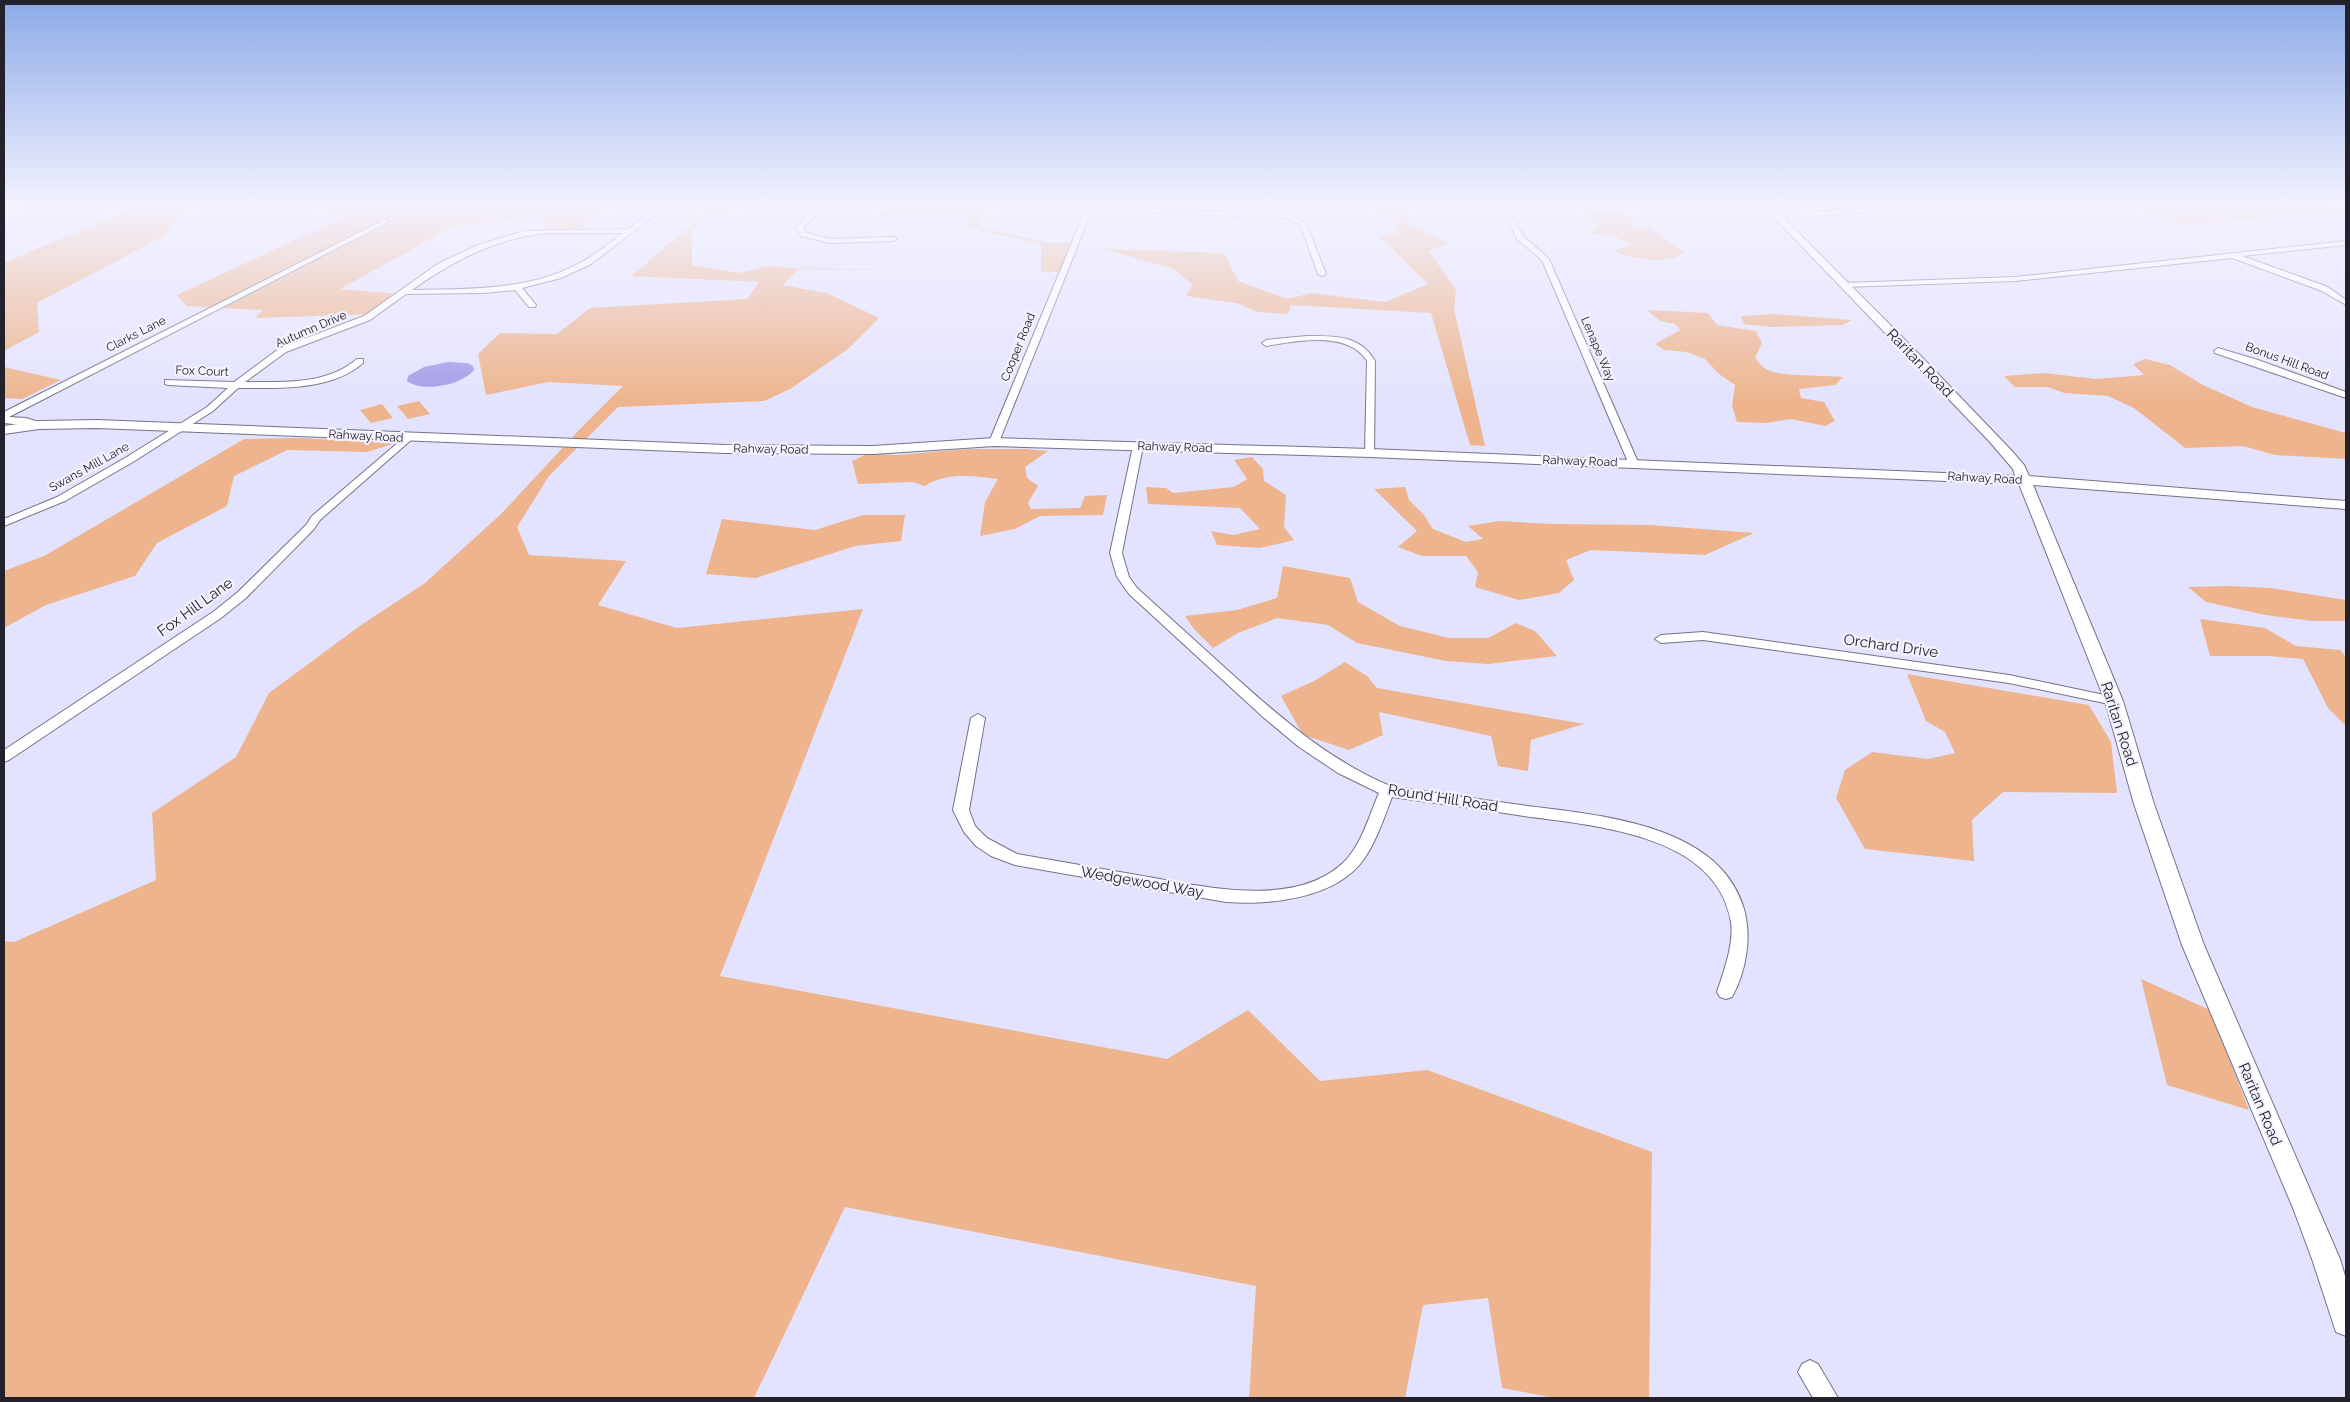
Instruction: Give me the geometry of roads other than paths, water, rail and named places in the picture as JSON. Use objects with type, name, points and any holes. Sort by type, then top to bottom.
[{"type":"street","name":"Clarks Lane","points":[[4,416],[287,271]]},
{"type":"street","name":"Autumn Drive","points":[[183,427],[210,409],[236,385],[283,350],[367,318],[434,271]]},
{"type":"street","points":[[405,292],[484,291],[517,286],[558,276],[568,271]]},
{"type":"street","name":"Cooper Road","points":[[994,442],[1064,271]]},
{"type":"street","name":"Lenape Way","points":[[1550,271],[1633,462]]},
{"type":"street","name":"Raritan Road","points":[[1831,271],[1995,438],[2019,468],[2025,480],[2114,701],[2147,813],[2193,945],[2306,1208],[2326,1259],[2346,1322]]},
{"type":"street","points":[[1844,285],[2015,279],[2083,271]]},
{"type":"street","points":[[2278,271],[2326,288],[2346,303]]},
{"type":"street","points":[[517,286],[532,306]]},
{"type":"street","points":[[1266,343],[1300,338],[1322,338],[1343,342],[1366,352],[1371,361],[1370,452]]},
{"type":"street","name":"Bonus Hill Road","points":[[2218,351],[2255,362],[2346,396]]},
{"type":"street","name":"Fox Court","points":[[168,382],[285,386],[287,391],[292,392],[330,387],[345,380],[347,377],[341,373],[358,365],[360,360]]},
{"type":"street","points":[[4,420],[26,421],[39,425]]},
{"type":"street","name":"Rahway Road","points":[[4,430],[39,425],[97,424],[408,438],[794,449],[873,450],[994,442],[1370,452],[2025,480],[2346,505]]},
{"type":"street","name":"Swans Mill Lane","points":[[4,523],[61,499],[183,427]]},
{"type":"street","name":"Fox Hill Lane","points":[[4,757],[217,615],[242,595],[310,527],[316,518],[408,438]]},
{"type":"street","name":"Round Hill Road","points":[[1138,446],[1116,553],[1123,578],[1140,597],[1300,741],[1341,770],[1387,791],[1618,824],[1646,831],[1689,852],[1723,882],[1734,902],[1740,922],[1739,945],[1726,992]]},
{"type":"street","name":"Orchard Drive","points":[[1661,639],[1703,636],[1779,646],[2009,679],[2114,701]]},
{"type":"street","name":"Wedgewood Way","points":[[978,718],[962,798],[961,810],[964,823],[972,835],[983,845],[998,853],[1025,861],[1226,896],[1260,899],[1285,896],[1311,888],[1334,877],[1352,864],[1363,847],[1387,791]]},
{"type":"street","points":[[1810,1372],[1826,1398]]}]
